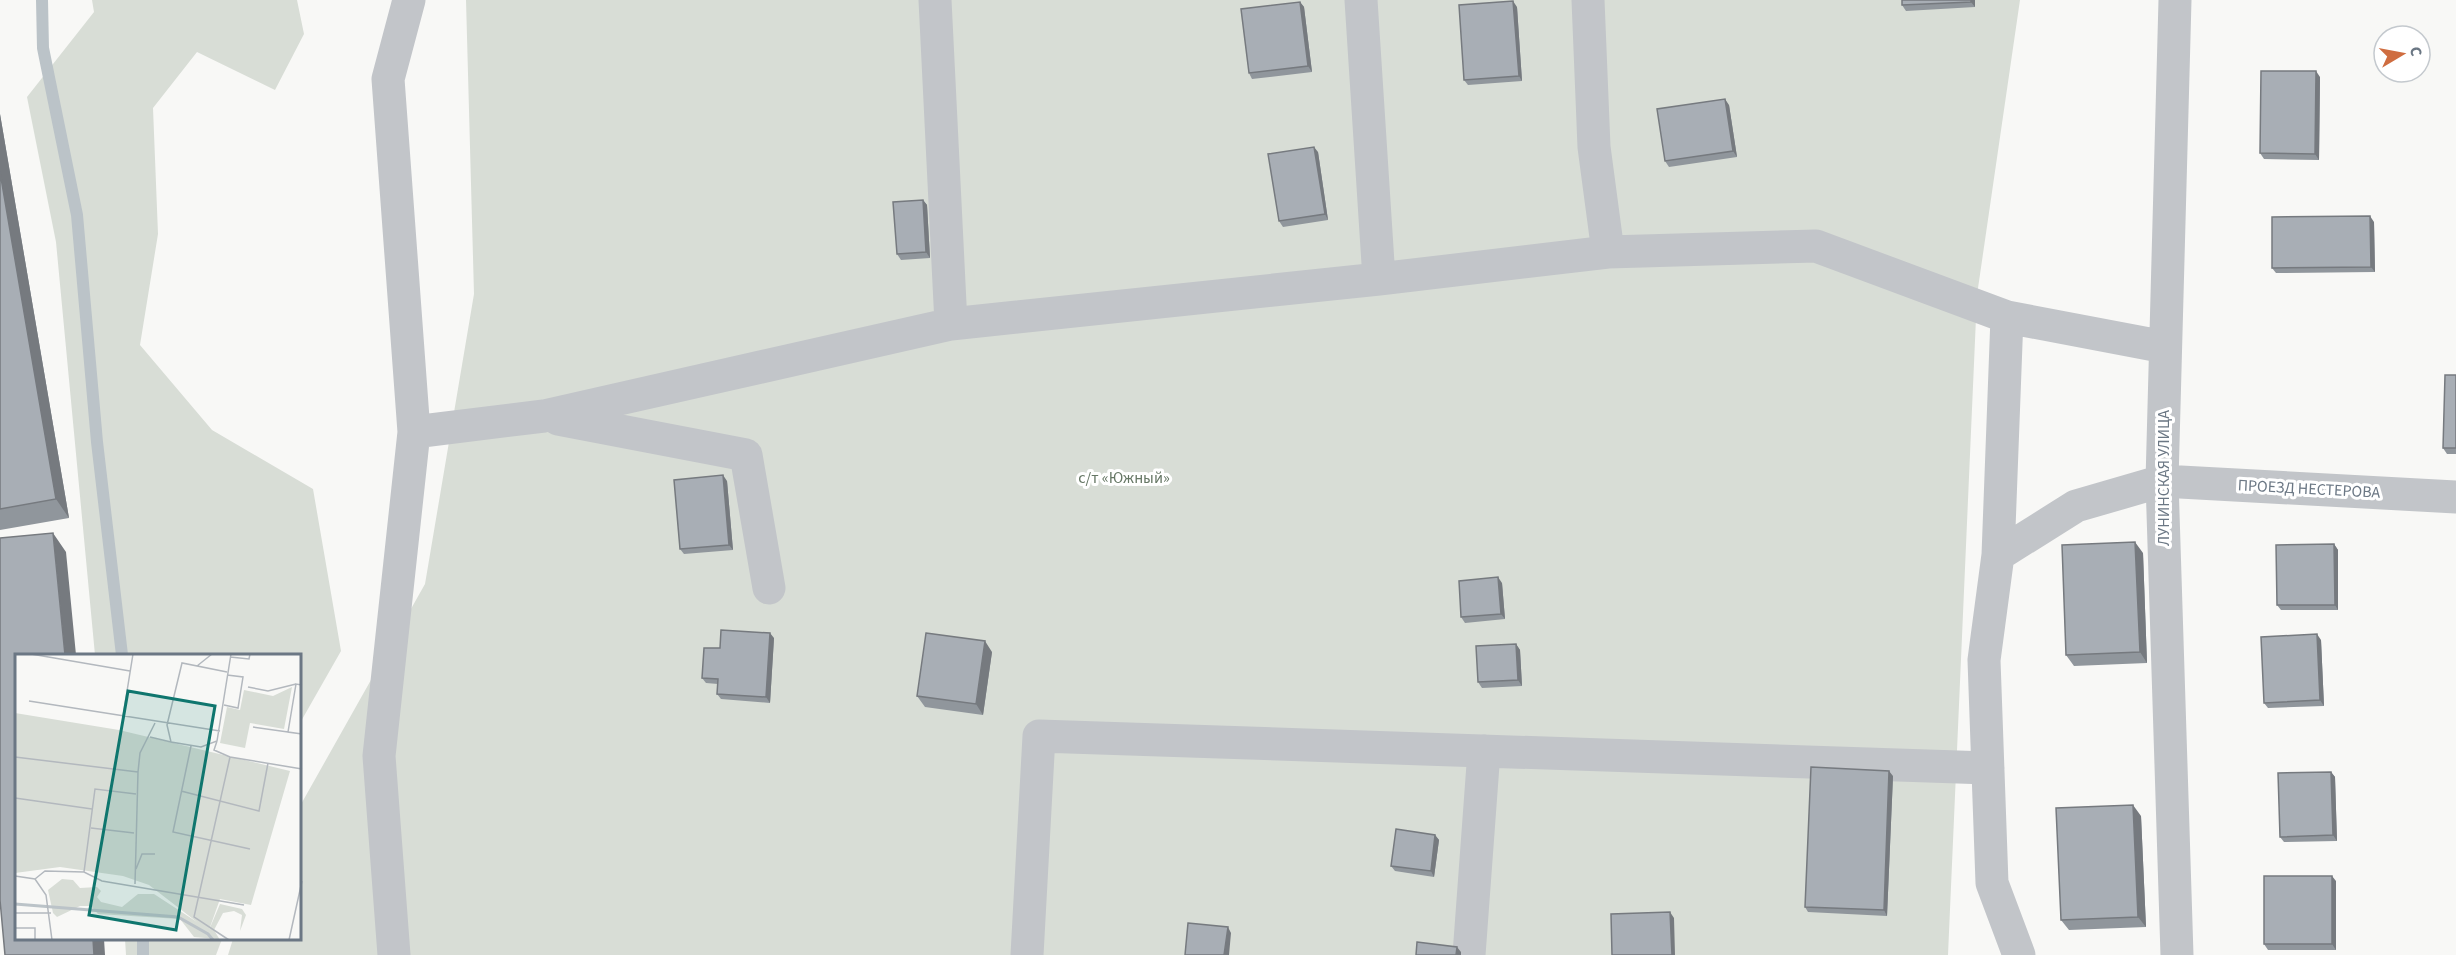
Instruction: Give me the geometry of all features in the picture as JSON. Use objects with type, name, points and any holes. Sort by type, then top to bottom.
[{"type":"street","points":[[394,955],[380,756],[414,432],[388,79],[408,0]]},
{"type":"street","points":[[935,0],[951,324]]},
{"type":"street","points":[[1362,0],[1379,279]]},
{"type":"street","points":[[1588,0],[1594,147],[1608,252]]},
{"type":"street","name":"ЛУНИНСКАЯ УЛИЦА","points":[[2175,0],[2162,481],[2177,955]]},
{"type":"street","points":[[414,432],[544,416],[951,324],[1379,279],[1608,252],[1816,246],[2007,317],[2165,346]]},
{"type":"street","points":[[2007,317],[1998,555],[1984,660],[1992,883],[2019,955]]},
{"type":"street","points":[[544,416],[746,455],[769,588]]},
{"type":"street","name":"ПРОЕЗД НЕСТЕРОВА","points":[[1998,555],[2076,506],[2162,481],[2456,497]]},
{"type":"street","points":[[1027,955],[1039,736],[1988,768]]},
{"type":"street","points":[[1469,955],[1484,751]]},
{"type":"green space","points":[[92,0],[297,0],[304,34],[275,90],[197,52],[153,108],[158,234],[140,345],[212,430],[313,489],[341,651],[302,719],[302,654],[95,654],[56,242],[27,97],[94,12]]},
{"type":"green space","name":"с/т «Южный»","points":[[466,0],[2020,0],[1977,295],[1948,955],[228,955],[233,940],[302,940],[302,802],[425,584],[474,294]]},
{"type":"green space","points":[[125,940],[222,940],[216,955],[126,955]]},
{"type":"building","points":[[1902,0],[1971,0],[1971,2],[1902,5]]},
{"type":"building","points":[[1513,1],[1519,76],[1464,80],[1459,5]]},
{"type":"building","points":[[1300,2],[1308,66],[1249,73],[1241,9]]},
{"type":"building","points":[[2261,71],[2316,71],[2315,154],[2260,153]]},
{"type":"building","points":[[1725,99],[1733,151],[1665,161],[1657,109]]},
{"type":"building","points":[[1314,147],[1325,214],[1279,221],[1268,154]]},
{"type":"building","points":[[0,172],[56,499],[0,509]]},
{"type":"building","points":[[923,200],[926,252],[897,254],[893,202]]},
{"type":"building","points":[[2370,216],[2371,267],[2272,268],[2272,217]]},
{"type":"building","points":[[2445,375],[2456,375],[2456,448],[2443,448]]},
{"type":"building","points":[[723,475],[729,545],[680,549],[674,480]]},
{"type":"building","points":[[53,533],[65,654],[15,654],[15,940],[93,940],[94,955],[5,955],[0,900],[0,538]]},
{"type":"building","points":[[2135,542],[2140,652],[2066,655],[2062,545]]},
{"type":"building","points":[[2334,544],[2335,605],[2277,605],[2276,545]]},
{"type":"building","points":[[1498,577],[1501,614],[1461,617],[1459,581]]},
{"type":"building","points":[[721,630],[770,633],[766,697],[717,694],[718,679],[702,678],[704,648],[720,648]]},
{"type":"building","points":[[926,633],[985,641],[976,704],[917,696]]},
{"type":"building","points":[[2317,634],[2320,700],[2264,703],[2261,637]]},
{"type":"building","points":[[1516,644],[1518,680],[1478,682],[1476,646]]},
{"type":"building","points":[[1811,767],[1889,771],[1884,910],[1805,907]]},
{"type":"building","points":[[2331,772],[2333,835],[2280,837],[2278,773]]},
{"type":"building","points":[[2133,805],[2138,917],[2061,920],[2056,808]]},
{"type":"building","points":[[1396,829],[1435,835],[1431,871],[1391,866]]},
{"type":"building","points":[[2264,876],[2332,876],[2332,944],[2264,944]]},
{"type":"building","points":[[1670,912],[1672,955],[1612,955],[1611,914]]},
{"type":"building","points":[[1188,923],[1228,927],[1224,955],[1185,955]]},
{"type":"building","points":[[1417,942],[1457,947],[1456,955],[1416,955]]},
{"type":"waterway","points":[[42,0],[43,48],[77,215],[97,442],[122,654]]},
{"type":"waterway","points":[[143,940],[143,955]]}]
